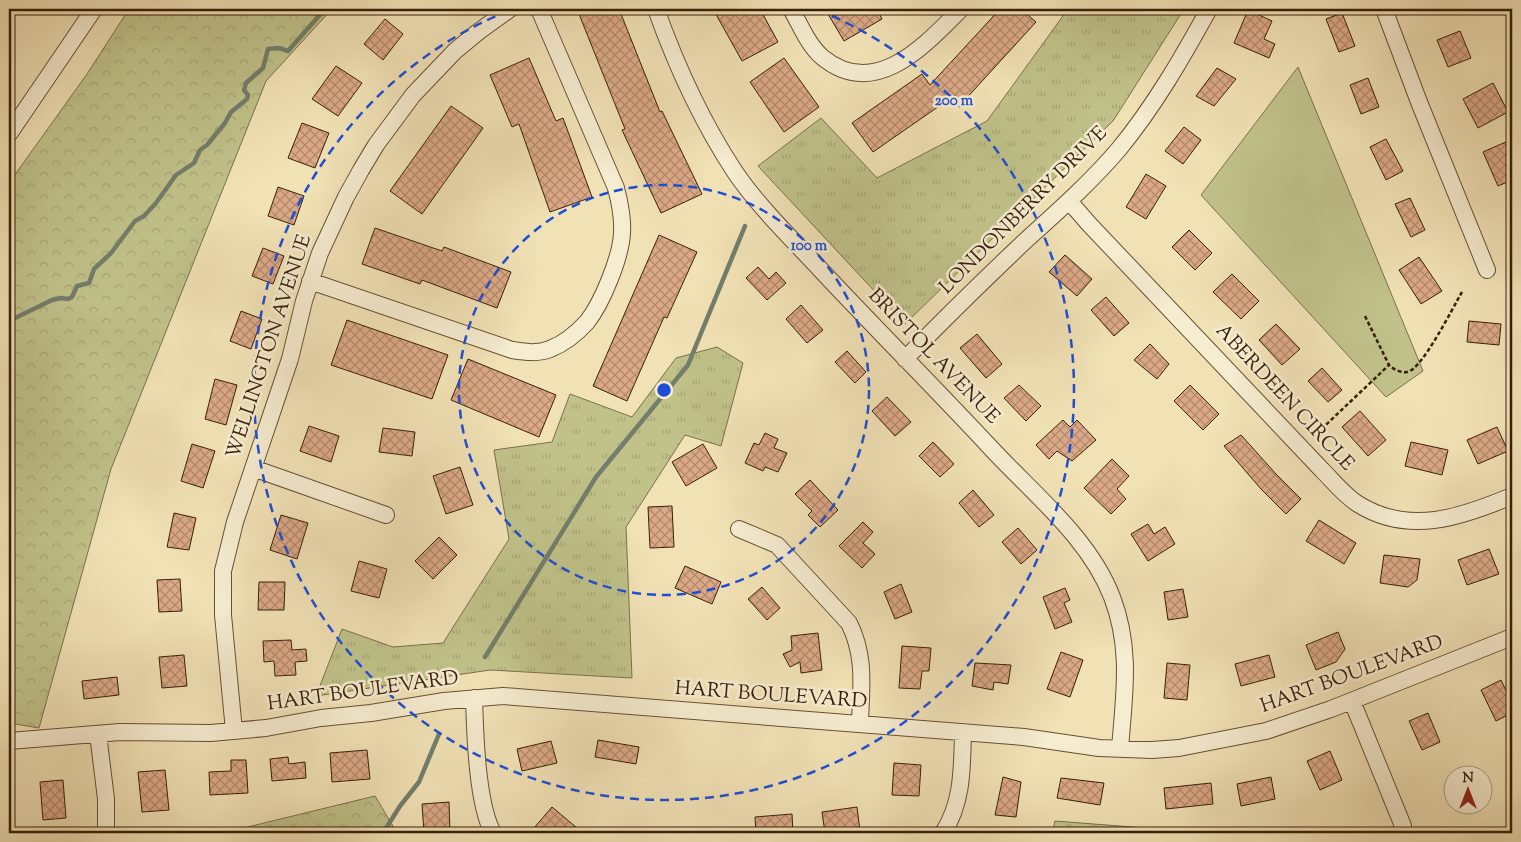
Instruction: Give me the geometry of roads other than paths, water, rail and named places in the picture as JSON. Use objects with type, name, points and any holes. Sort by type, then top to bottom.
[{"type":"street","points":[[9,134],[94,9]]},
{"type":"street","name":"WELLINGTON AVENUE","points":[[234,731],[223,615],[223,571],[235,522],[290,359],[310,281],[320,253],[346,197],[376,145],[413,95],[434,72],[478,32],[510,9]]},
{"type":"street","points":[[310,281],[512,350],[531,353],[549,350],[564,342],[587,321],[596,307],[618,256],[622,234],[620,203],[616,188],[539,9]]},
{"type":"street","name":"BRISTOL AVENUE","points":[[656,9],[692,97],[736,174],[797,245],[1086,550],[1111,595],[1124,643],[1125,679],[1120,750]]},
{"type":"street","points":[[791,9],[810,43],[821,56],[836,66],[854,73],[873,73],[893,67],[910,56],[961,9]]},
{"type":"street","name":"LONDONBERRY DRIVE","points":[[905,359],[992,273],[1069,201],[1118,150],[1151,107],[1180,62],[1209,9]]},
{"type":"street","points":[[1384,9],[1419,102],[1487,270]]},
{"type":"street","name":"ABERDEEN CIRCLE","points":[[1069,201],[1328,476],[1358,504],[1379,514],[1402,521],[1424,521],[1448,518],[1512,496]]},
{"type":"street","points":[[254,468],[386,515]]},
{"type":"street","points":[[739,529],[777,545],[849,623],[857,638],[861,657],[860,724]]},
{"type":"street","name":"HART BOULEVARD","points":[[9,741],[120,732],[211,733],[234,731],[266,728],[321,718],[371,713],[444,701],[503,696],[1024,737],[1120,750],[1152,750],[1179,748],[1266,731],[1352,701],[1512,637]]},
{"type":"street","points":[[474,698],[484,811],[493,833]]},
{"type":"street","points":[[1352,701],[1403,826]]},
{"type":"street","points":[[943,833],[956,807],[960,788],[963,771],[964,732]]},
{"type":"street","points":[[98,734],[106,799],[106,833]]},
{"type":"waterway","points":[[9,321],[52,300],[68,299],[72,297],[77,286],[89,283],[94,269],[111,253],[135,221],[144,216],[156,203],[176,175],[194,163],[200,150],[207,145],[225,123],[231,112],[247,99],[248,95],[244,90],[246,83],[263,68],[268,49],[279,48],[288,51],[325,9]]},
{"type":"waterway","points":[[485,657],[596,477],[688,365],[745,226]]},
{"type":"waterway","points":[[383,833],[400,806],[419,782],[439,734]]}]
